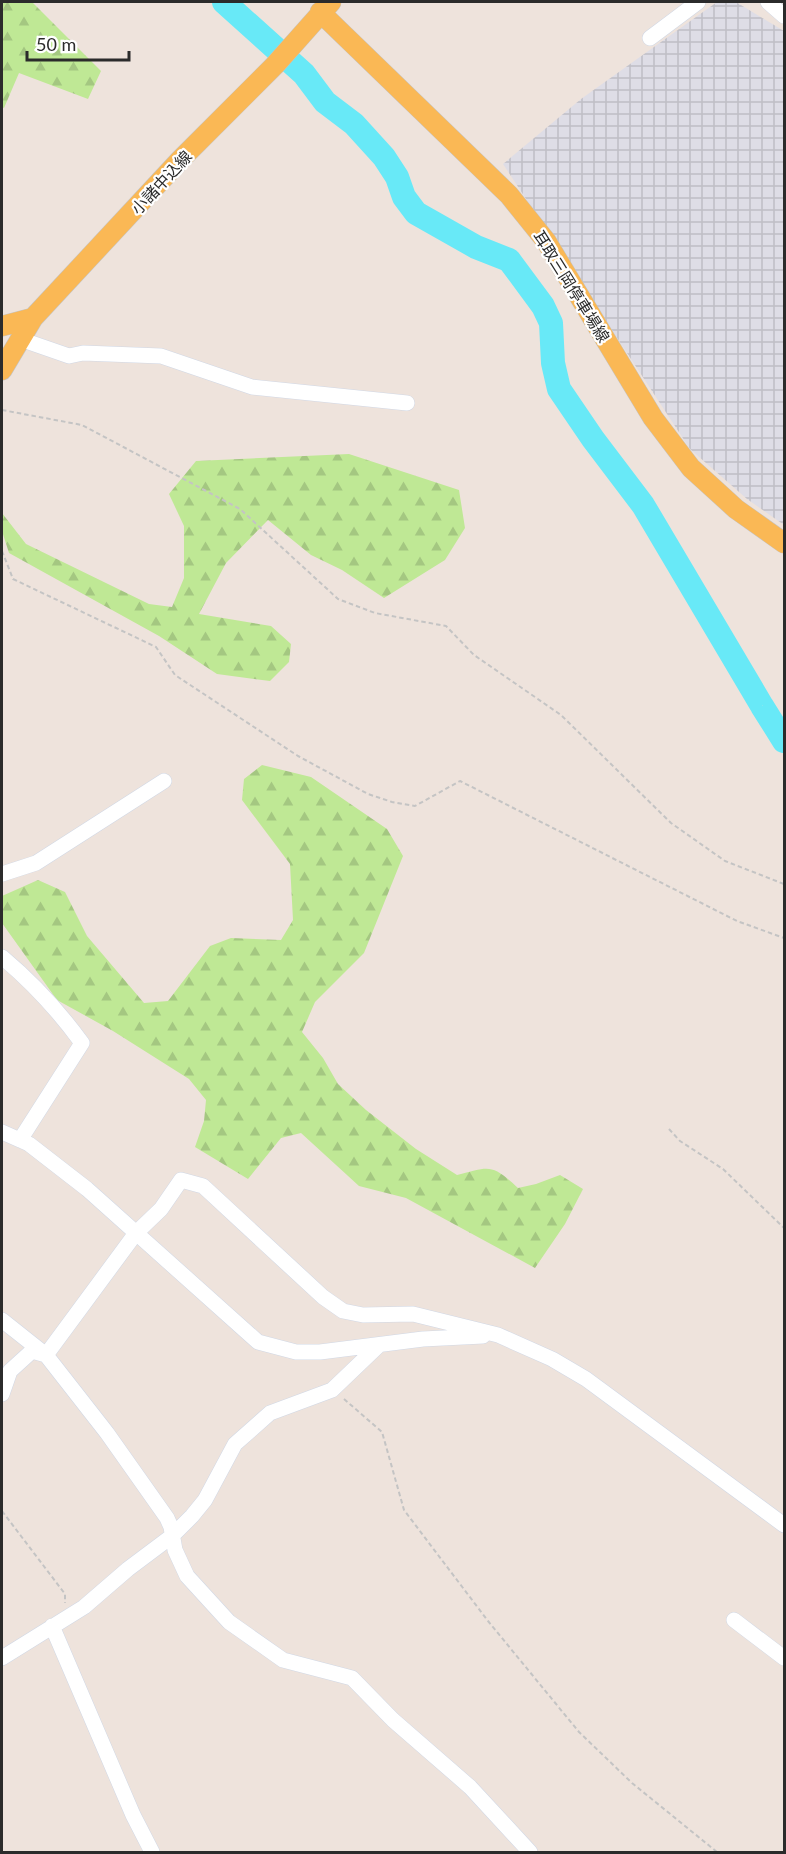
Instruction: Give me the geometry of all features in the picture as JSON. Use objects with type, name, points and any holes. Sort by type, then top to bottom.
[{"type":"main road","name":"小諸中込線","points":[[2,370],[33,318],[180,160],[275,64],[291,46],[320,5]]},
{"type":"main road","name":"耳取三岡停車場線","points":[[320,5],[509,195],[546,241],[653,418],[691,468],[736,510],[784,543]]},
{"type":"main road","points":[[2,326],[33,318]]},
{"type":"street","points":[[650,38],[698,2]]},
{"type":"street","points":[[768,2],[784,16]]},
{"type":"street","points":[[20,339],[69,356],[83,353],[161,356],[252,387],[407,403]]},
{"type":"street","points":[[2,874],[36,863],[164,781]]},
{"type":"street","points":[[2,957],[60,1012],[82,1043],[20,1140]]},
{"type":"street","points":[[2,1132],[29,1144],[79,1183],[258,1342],[296,1352],[320,1352],[423,1339],[498,1335]]},
{"type":"street","points":[[46,1355],[136,1233],[161,1209],[181,1180],[202,1186],[323,1297],[343,1311],[363,1314],[413,1314],[498,1335],[552,1359],[586,1379],[784,1525]]},
{"type":"street","points":[[2,1320],[46,1355],[107,1433],[167,1518],[175,1550],[188,1576],[229,1622],[283,1660],[352,1678],[393,1720],[470,1787],[530,1852]]},
{"type":"street","points":[[2,1658],[84,1607],[128,1569],[172,1536],[205,1500],[235,1444],[270,1413],[333,1390],[378,1346]]},
{"type":"street","points":[[2,1394],[10,1371],[32,1351],[46,1355]]},
{"type":"street","points":[[734,1620],[784,1658]]},
{"type":"street","points":[[52,1626],[133,1815],[152,1852]]},
{"type":"path","points":[[2,410],[82,425],[240,509],[338,599],[375,613],[446,626],[474,655],[561,715],[671,823],[725,861],[784,884]]},
{"type":"path","points":[[2,551],[13,579],[156,647],[176,675],[298,756],[368,794],[392,802],[415,806],[460,781],[737,921],[784,938]]},
{"type":"path","points":[[669,1129],[680,1141],[723,1169],[784,1228]]},
{"type":"path","points":[[333,1390],[382,1432],[404,1510],[488,1621],[579,1732],[632,1783],[717,1852]]},
{"type":"path","points":[[2,1511],[65,1594],[66,1618]]},
{"type":"shaded area","points":[[717,2],[736,2],[784,31],[784,525],[747,499],[690,449],[503,164],[581,99]]},
{"type":"green space","points":[[2,2],[32,2],[101,71],[88,99],[19,73],[4,108],[2,107]]},
{"type":"green space","points":[[349,454],[459,490],[465,528],[445,560],[384,598],[342,570],[311,555],[268,520],[226,563],[199,614],[271,626],[291,644],[289,662],[270,681],[217,674],[159,636],[9,553],[2,531],[2,513],[26,544],[149,604],[172,607],[184,578],[184,526],[169,494],[196,461]]},
{"type":"green space","points":[[262,765],[311,777],[387,829],[403,856],[364,953],[315,1002],[302,1032],[323,1058],[338,1084],[366,1110],[416,1149],[457,1175],[491,1169],[518,1188],[560,1175],[583,1189],[565,1224],[535,1268],[406,1198],[359,1186],[301,1133],[281,1138],[248,1179],[195,1147],[204,1121],[206,1100],[189,1079],[113,1031],[57,1000],[2,923],[2,896],[38,880],[65,892],[87,936],[144,1003],[168,1001],[210,946],[231,938],[281,940],[293,920],[290,864],[242,800],[244,779]]},
{"type":"waterway","points":[[224,2],[304,74],[325,102],[354,124],[384,157],[397,177],[404,197],[416,213],[476,247],[509,260],[543,306],[551,323],[553,363],[559,389],[643,505],[784,741]]}]
